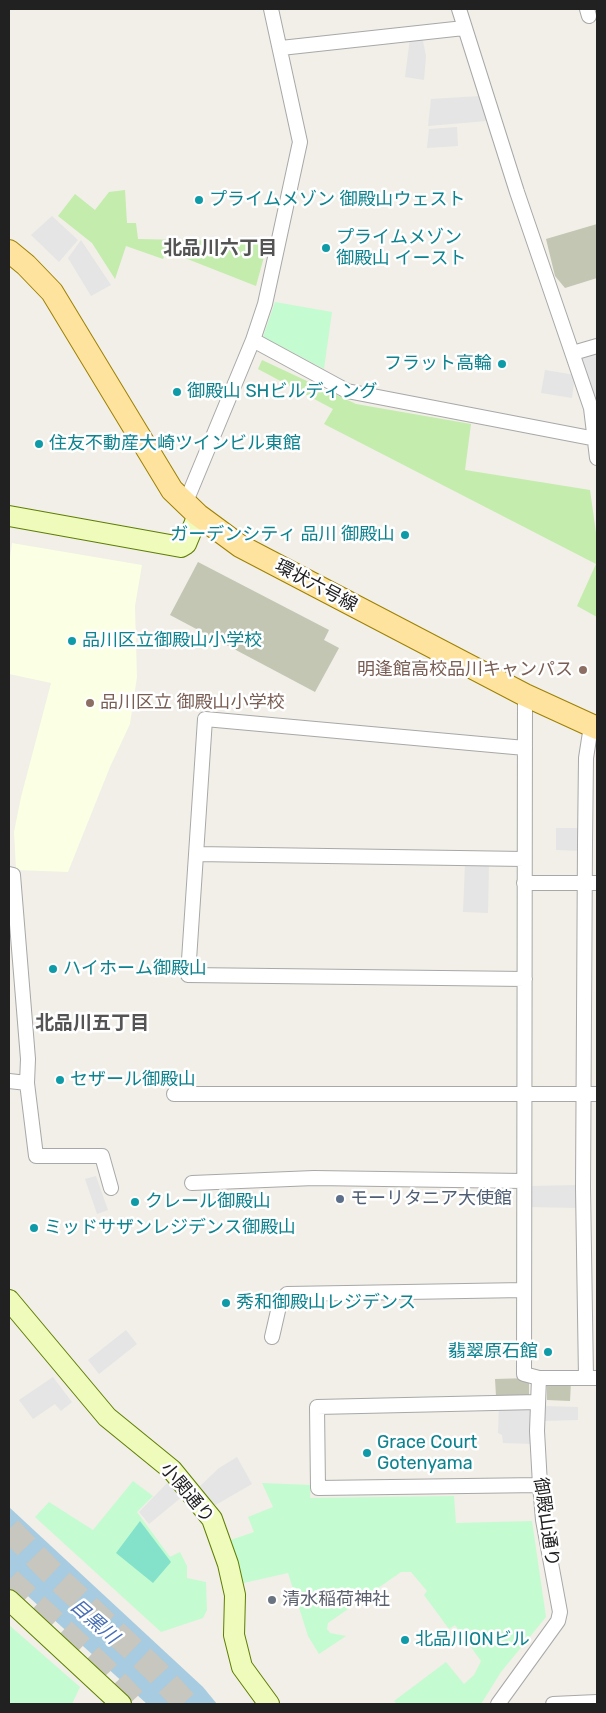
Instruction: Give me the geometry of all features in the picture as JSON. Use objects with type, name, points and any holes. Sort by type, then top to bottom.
[{"type":"main road","name":"環状六号線","points":[[9,251],[26,265],[52,292],[172,490],[192,510],[240,546],[525,694],[594,727]]},
{"type":"street","points":[[9,516],[181,547],[186,544],[192,510],[253,340],[277,252],[300,142],[271,9]]},
{"type":"street","points":[[459,9],[517,192],[591,408],[597,458]]},
{"type":"street","points":[[281,48],[464,28]]},
{"type":"street","points":[[253,340],[347,391],[596,439]]},
{"type":"street","points":[[573,353],[597,346]]},
{"type":"street","points":[[525,694],[524,1374],[539,1378],[592,1378],[591,883],[586,758],[594,727]]},
{"type":"street","points":[[525,748],[205,719],[188,975],[525,979]]},
{"type":"street","points":[[196,854],[524,859]]},
{"type":"street","points":[[9,874],[13,875],[27,1046],[27,1083],[36,1156],[102,1156],[111,1188]]},
{"type":"street","points":[[524,883],[591,883]]},
{"type":"street","points":[[9,1080],[27,1083]]},
{"type":"street","points":[[174,1094],[591,1094]]},
{"type":"street","points":[[192,1183],[314,1178],[523,1181]]},
{"type":"street","points":[[272,1337],[280,1302],[287,1294],[524,1290]]},
{"type":"street","name":"小関通り","points":[[9,1300],[107,1416],[172,1470],[212,1519],[228,1564],[235,1595],[234,1635],[242,1667],[269,1704]]},
{"type":"street","name":"御殿山通り","points":[[498,1704],[558,1621],[560,1612],[543,1520],[537,1431],[539,1378]]},
{"type":"street","points":[[538,1402],[317,1407],[317,1461],[318,1488],[540,1485]]},
{"type":"street","points":[[9,1600],[121,1704]]},
{"type":"street","points":[[553,1704],[597,1702]]},
{"type":"shaded area","points":[[419,37],[423,41],[426,56],[424,80],[405,77],[410,38]]},
{"type":"shaded area","points":[[480,96],[487,121],[428,126],[431,99]]},
{"type":"shaded area","points":[[457,127],[458,146],[427,148],[429,129]]},
{"type":"shaded area","points":[[52,216],[78,240],[59,262],[31,235]]},
{"type":"shaded area","points":[[597,224],[597,278],[565,288],[555,276],[546,239]]},
{"type":"shaded area","points":[[81,240],[111,285],[91,296],[68,258]]},
{"type":"shaded area","points":[[597,348],[597,408],[578,356]]},
{"type":"shaded area","points":[[545,370],[575,375],[572,398],[541,393]]},
{"type":"shaded area","name":"品川区立 御殿山小学校","points":[[12,543],[142,565],[135,606],[137,677],[130,724],[110,767],[68,872],[16,870],[14,832],[21,797],[51,683],[9,674],[9,564]]},
{"type":"shaded area","points":[[198,562],[329,630],[324,640],[339,648],[315,692],[170,615]]},
{"type":"shaded area","points":[[556,828],[583,828],[582,851],[556,850]]},
{"type":"shaded area","points":[[465,863],[489,864],[488,913],[463,912]]},
{"type":"shaded area","points":[[96,1176],[108,1210],[97,1214],[85,1179]]},
{"type":"shaded area","points":[[581,1185],[581,1208],[529,1207],[529,1186]]},
{"type":"shaded area","points":[[126,1330],[137,1344],[99,1374],[88,1360]]},
{"type":"shaded area","points":[[53,1377],[72,1402],[61,1411],[55,1404],[33,1419],[19,1400]]},
{"type":"shaded area","points":[[529,1378],[529,1395],[496,1396],[495,1379]]},
{"type":"shaded area","points":[[547,1380],[571,1381],[570,1401],[547,1400]]},
{"type":"shaded area","points":[[499,1405],[532,1405],[533,1444],[503,1443],[502,1435],[498,1433]]},
{"type":"shaded area","points":[[543,1406],[578,1407],[578,1420],[543,1421]]},
{"type":"shaded area","points":[[237,1457],[252,1484],[212,1507],[197,1489],[219,1468]]},
{"type":"shaded area","points":[[170,1480],[183,1496],[149,1524],[139,1512]]},
{"type":"green space","points":[[125,190],[127,223],[136,223],[138,239],[268,242],[256,286],[167,251],[163,259],[126,246],[115,279],[92,243],[58,216],[75,194],[95,210],[109,192]]},
{"type":"green space","points":[[275,302],[332,312],[324,369],[263,337]]},
{"type":"green space","points":[[262,360],[356,404],[471,424],[465,470],[590,490],[597,540],[597,617],[577,606],[596,564],[324,424],[333,409],[258,369]]},
{"type":"green space","points":[[133,1481],[153,1496],[137,1512],[170,1557],[180,1552],[187,1566],[187,1578],[206,1582],[207,1610],[203,1618],[161,1632],[35,1517],[49,1502],[93,1530]]},
{"type":"green space","points":[[262,1483],[311,1485],[310,1498],[454,1496],[456,1523],[532,1521],[546,1617],[501,1672],[481,1704],[397,1704],[394,1701],[446,1662],[464,1684],[474,1675],[481,1661],[455,1625],[449,1629],[424,1595],[427,1591],[411,1572],[401,1572],[328,1623],[327,1629],[330,1633],[346,1636],[319,1654],[308,1636],[288,1573],[239,1584],[225,1542],[254,1532],[248,1517],[273,1507]]},
{"type":"green space","points":[[140,1521],[171,1562],[153,1583],[116,1553]]},
{"type":"green space","points":[[9,1625],[80,1687],[72,1704],[9,1704]]},
{"type":"water","name":"目黒川","points":[[9,1507],[203,1687],[217,1704],[147,1704],[9,1579]]},
{"type":"tunnel","points":[[9,1529],[52,1573],[156,1671],[186,1704]]},
{"type":"tunnel","points":[[9,1580],[105,1670],[137,1704]]},
{"type":"place","name":"プライムメゾン 御殿山ウェスト","points":[[199,200]]},
{"type":"place","name":"プライムメゾン 御殿山 イースト","points":[[326,248]]},
{"type":"place","name":"フラット高輪","points":[[502,364]]},
{"type":"place","name":"御殿山 SHビルディング","points":[[177,392]]},
{"type":"place","name":"住友不動産大崎ツインビル東館","points":[[39,444]]},
{"type":"place","name":"ガーデンシティ 品川 御殿山","points":[[405,535]]},
{"type":"place","name":"品川区立御殿山小学校","points":[[72,641]]},
{"type":"place","name":"明逢館高校品川キャンパス","points":[[583,670]]},
{"type":"place","name":"品川区立 御殿山小学校","points":[[90,703]]},
{"type":"place","name":"ハイホーム御殿山","points":[[53,969]]},
{"type":"place","name":"セザール御殿山","points":[[60,1080]]},
{"type":"place","name":"モーリタニア大使館","points":[[340,1199]]},
{"type":"place","name":"クレール御殿山","points":[[135,1202]]},
{"type":"place","name":"ミッドサザンレジデンス御殿山","points":[[34,1228]]},
{"type":"place","name":"秀和御殿山レジデンス","points":[[226,1303]]},
{"type":"place","name":"翡翠原石館","points":[[548,1352]]},
{"type":"place","name":"Grace Court Gotenyama","points":[[367,1453]]},
{"type":"place","name":"清水稲荷神社","points":[[272,1600]]},
{"type":"place","name":"北品川ONビル","points":[[405,1640]]},
{"type":"district","name":"北品川六丁目","points":[[220,249]]},
{"type":"district","name":"北品川五丁目","points":[[92,1024]]}]
